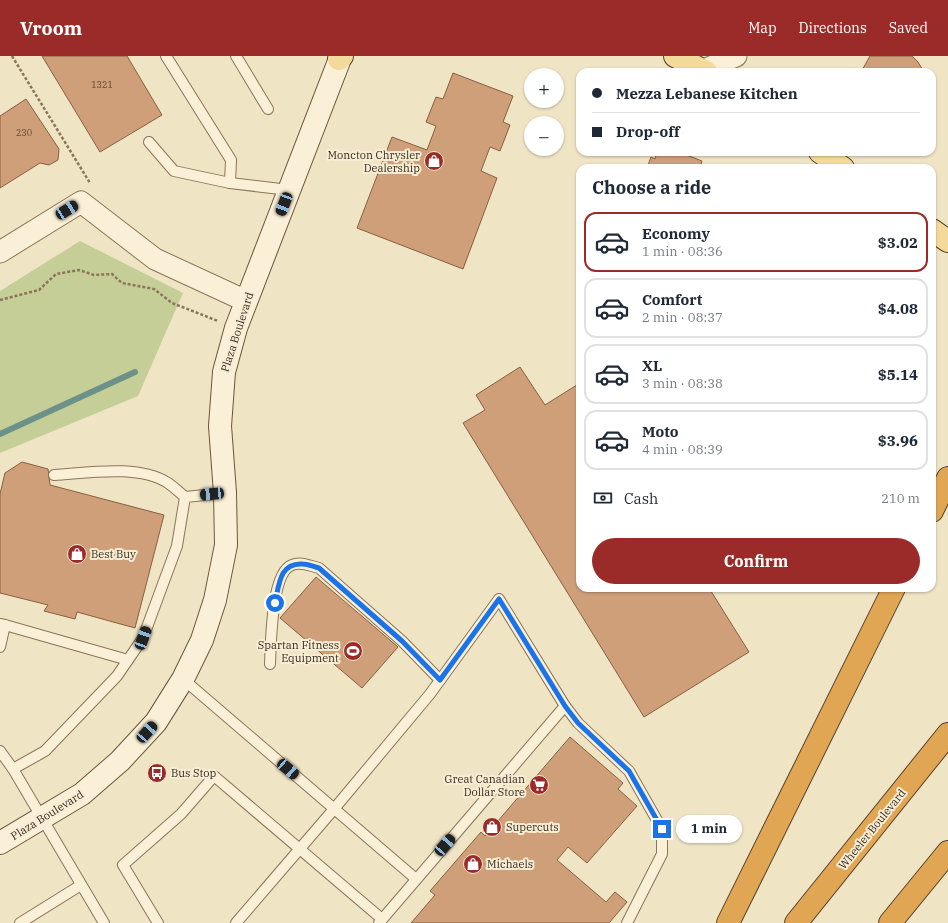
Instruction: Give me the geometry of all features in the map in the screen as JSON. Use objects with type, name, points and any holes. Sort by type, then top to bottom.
[{"type":"highway","points":[[936,502],[948,478]]},
{"type":"highway","points":[[728,923],[892,592]]},
{"type":"highway","name":"Wheeler Boulevard","points":[[796,923],[948,734]]},
{"type":"highway","points":[[890,923],[948,852]]},
{"type":"main road","points":[[675,56],[699,68]]},
{"type":"main road","points":[[826,156],[837,164]]},
{"type":"main road","points":[[936,233],[948,241]]},
{"type":"street","points":[[711,68],[736,56]]},
{"type":"street","name":"Plaza Boulevard","points":[[0,843],[82,794],[120,761],[156,722],[183,679],[202,640],[215,600],[226,545],[220,426],[224,372],[236,328],[246,301],[341,57]]},
{"type":"street","points":[[0,252],[81,202],[155,259],[246,301]]},
{"type":"lane","points":[[166,56],[231,160],[230,183]]},
{"type":"lane","points":[[236,56],[268,110]]},
{"type":"lane","points":[[149,142],[174,171],[230,183],[289,190]]},
{"type":"lane","points":[[54,475],[126,471],[148,474],[168,483],[185,497],[224,493]]},
{"type":"lane","points":[[13,769],[45,751],[117,676],[143,638],[177,546],[185,497]]},
{"type":"lane","points":[[270,664],[271,618],[282,573],[291,565],[304,564],[319,568],[402,641],[440,680]]},
{"type":"lane","points":[[236,923],[334,809],[440,680],[499,599],[565,706],[578,723],[629,771],[662,829],[662,854],[627,923]]},
{"type":"lane","points":[[0,647],[3,624],[128,660]]},
{"type":"lane","points":[[183,679],[416,878]]},
{"type":"lane","points":[[158,923],[123,864],[181,814],[214,776],[300,849],[380,921],[565,706]]},
{"type":"lane","points":[[0,751],[13,769],[104,923]]},
{"type":"lane","points":[[20,923],[81,885]]},
{"type":"path","points":[[12,56],[90,184]]},
{"type":"path","points":[[0,300],[40,290],[56,274],[79,270],[94,275],[112,274],[122,283],[154,289],[172,303],[236,328]]},
{"type":"green space","points":[[80,241],[183,293],[138,396],[0,453],[0,291]]},
{"type":"building","points":[[42,56],[127,56],[162,115],[100,152]]},
{"type":"building","points":[[870,56],[912,56],[922,68],[863,68]]},
{"type":"building","name":"Moncton Chrysler Dealership","points":[[453,73],[513,96],[503,122],[510,125],[500,151],[490,147],[481,171],[497,178],[463,269],[357,228],[392,137],[427,150],[436,126],[426,122],[436,97],[443,99]]},
{"type":"building","points":[[26,99],[59,149],[58,160],[49,165],[40,163],[0,188],[0,116]]},
{"type":"building","points":[[656,156],[689,156],[702,161],[701,164],[648,164],[651,157],[655,159]]},
{"type":"building","points":[[520,367],[545,405],[576,386],[576,592],[712,592],[749,652],[644,717],[463,423],[485,410],[476,395]]},
{"type":"building","name":"Best Buy","points":[[22,462],[48,469],[50,485],[164,515],[135,628],[77,612],[75,619],[44,611],[48,605],[0,593],[0,494],[5,473]]},
{"type":"building","points":[[316,577],[398,647],[362,688],[280,618]]},
{"type":"building","points":[[570,737],[623,783],[618,789],[637,806],[587,863],[568,847],[557,860],[606,902],[615,892],[627,902],[609,923],[411,923],[435,895],[430,891],[481,832],[485,836]]},
{"type":"waterway","points":[[0,434],[135,372]]},
{"type":"place","name":"Moncton Chrysler Dealership","points":[[434,161]]},
{"type":"place","name":"Best Buy","points":[[77,554]]},
{"type":"place","name":"Spartan Fitness Equipment","points":[[353,651]]},
{"type":"place","name":"Bus Stop","points":[[157,773]]},
{"type":"place","name":"Great Canadian Dollar Store","points":[[539,785]]},
{"type":"place","name":"Supercuts","points":[[492,827]]},
{"type":"place","name":"Michaels","points":[[473,864]]},
{"type":"route","points":[[275,603],[282,573],[291,565],[304,564],[319,568],[402,641],[440,680],[459,656],[499,599],[565,706],[578,723],[629,771],[662,829]]}]
